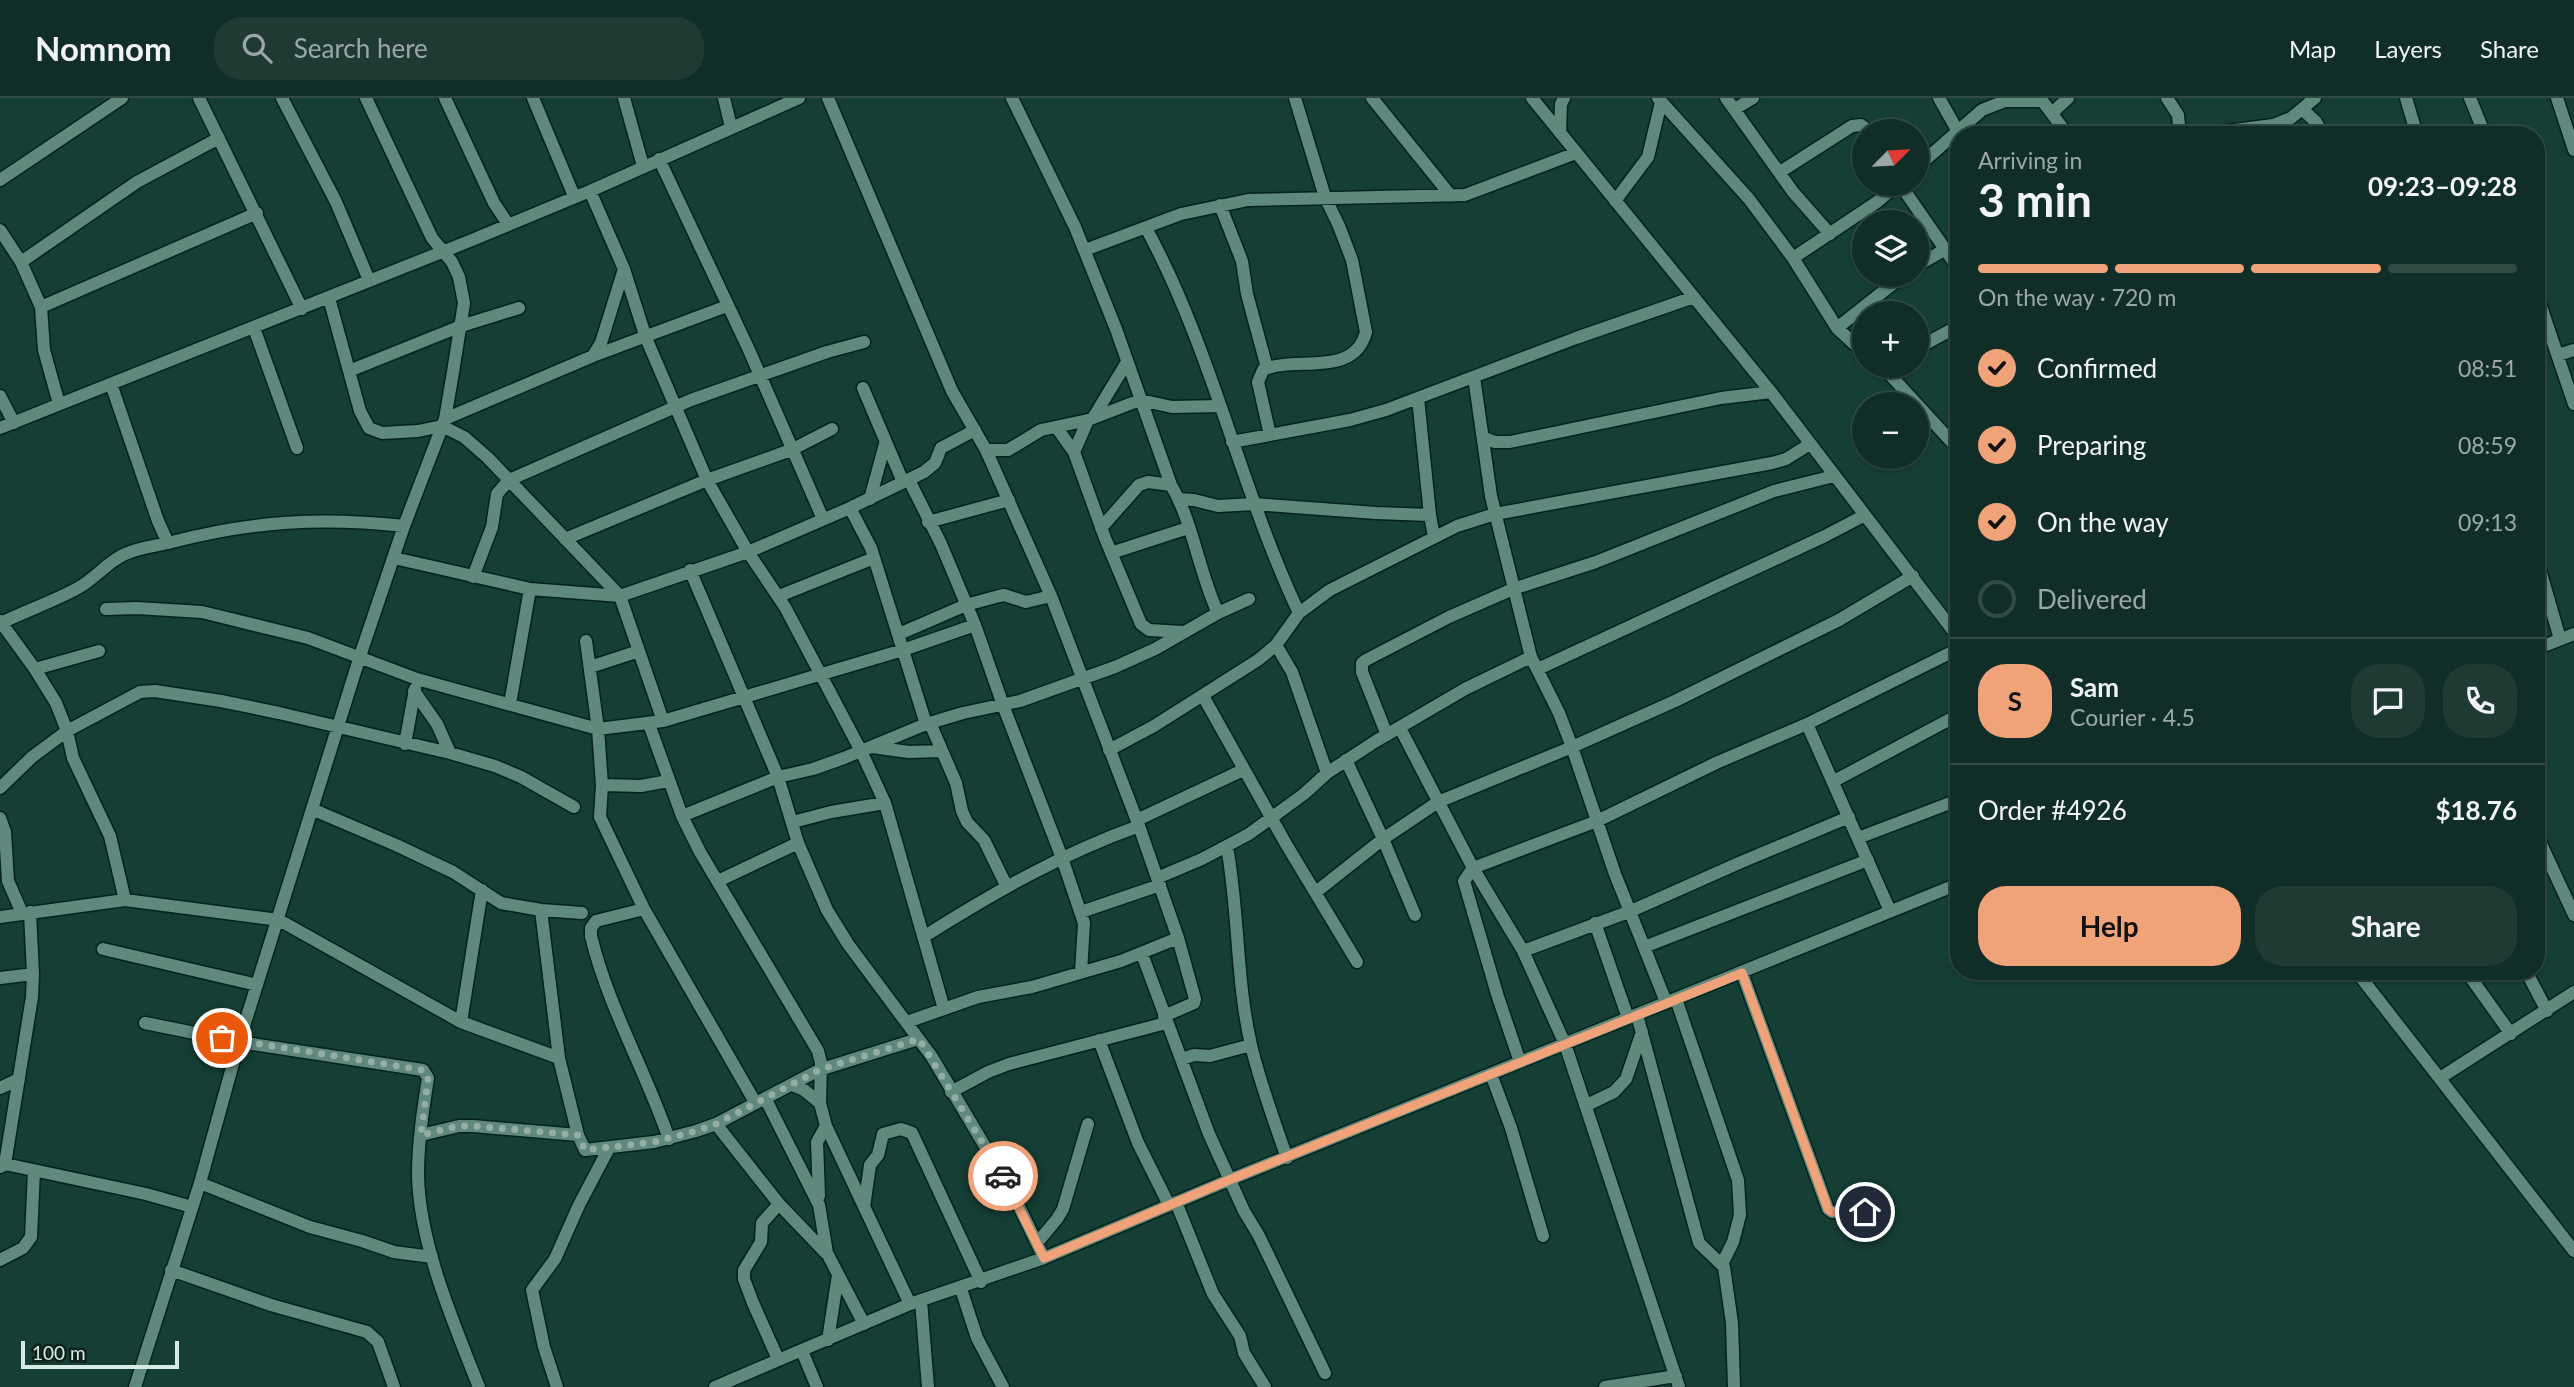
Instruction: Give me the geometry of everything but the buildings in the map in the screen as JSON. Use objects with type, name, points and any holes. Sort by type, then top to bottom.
[{"type":"street","points":[[0,180],[122,98]]},
{"type":"street","points":[[200,98],[302,309]]},
{"type":"street","points":[[282,98],[336,202],[369,279]]},
{"type":"street","points":[[135,1387],[200,1183],[239,1042],[314,810],[360,656],[443,422],[461,326],[464,303],[459,277],[432,238],[366,98]]},
{"type":"street","points":[[445,98],[494,203],[508,224]]},
{"type":"street","points":[[533,98],[574,196]]},
{"type":"street","points":[[624,98],[643,166]]},
{"type":"street","points":[[724,98],[731,127]]},
{"type":"street","points":[[828,98],[953,391],[986,450],[1051,596],[1138,823],[1178,938],[1195,999],[1194,1003],[1165,1019],[1009,1064],[951,1092]]},
{"type":"street","points":[[1012,98],[1085,250],[1171,485],[1180,499],[1218,613]]},
{"type":"street","points":[[1270,435],[1258,382],[1261,373],[1267,368],[1344,359],[1365,336],[1352,260],[1325,197],[1295,98]]},
{"type":"street","points":[[1372,98],[1451,196]]},
{"type":"street","points":[[1532,98],[1770,392],[1950,627]]},
{"type":"street","points":[[1560,133],[1561,104],[1564,98]]},
{"type":"street","points":[[1726,98],[1798,198],[1830,234]]},
{"type":"street","points":[[1735,109],[1753,98]]},
{"type":"street","points":[[1939,98],[1955,126]]},
{"type":"street","points":[[1966,126],[1990,98]]},
{"type":"street","points":[[2052,113],[2068,98]]},
{"type":"street","points":[[2167,98],[2178,115],[2179,126]]},
{"type":"street","points":[[2266,126],[2291,118],[2315,98]]},
{"type":"street","points":[[2406,98],[2414,126]]},
{"type":"street","points":[[2470,98],[2481,126]]},
{"type":"street","points":[[2557,98],[2574,150]]},
{"type":"street","points":[[0,428],[302,309],[369,279],[590,191],[794,99]]},
{"type":"street","points":[[1615,201],[1648,157],[1660,100]]},
{"type":"street","points":[[1660,100],[1749,199],[1793,258],[1837,328],[1852,342]]},
{"type":"street","points":[[1982,110],[2005,101],[2041,100],[2061,126]]},
{"type":"street","points":[[2302,109],[2318,126]]},
{"type":"street","points":[[1780,172],[1852,126]]},
{"type":"street","points":[[21,262],[137,182],[219,138]]},
{"type":"street","points":[[1929,157],[1950,140]]},
{"type":"street","points":[[1085,250],[1181,214],[1248,200],[1451,196],[1473,193],[1576,153]]},
{"type":"street","points":[[659,159],[761,375],[791,450],[823,519]]},
{"type":"street","points":[[590,191],[624,269],[646,338],[707,480],[748,552],[779,596],[820,673],[866,749],[925,936],[944,1009]]},
{"type":"street","points":[[1793,258],[1882,196]]},
{"type":"street","points":[[1908,196],[1950,256]]},
{"type":"street","points":[[1220,205],[1242,261],[1247,294],[1267,368]]},
{"type":"street","points":[[41,307],[257,213]]},
{"type":"street","points":[[1146,228],[1174,281],[1272,552],[1299,613]]},
{"type":"street","points":[[0,230],[21,262],[41,307],[44,350],[59,404]]},
{"type":"street","points":[[1929,258],[1946,250]]},
{"type":"street","points":[[593,356],[601,343],[624,269]]},
{"type":"street","points":[[1837,328],[1889,287]]},
{"type":"street","points":[[329,298],[360,411],[369,428],[382,433],[418,431],[443,422],[593,356],[727,306]]},
{"type":"street","points":[[1232,442],[1356,419],[1694,298]]},
{"type":"street","points":[[349,372],[461,326],[519,308]]},
{"type":"street","points":[[2545,318],[2574,404]]},
{"type":"street","points":[[254,328],[297,448]]},
{"type":"street","points":[[1929,342],[1950,330]]},
{"type":"street","points":[[472,577],[492,527],[497,494],[509,480],[677,406],[827,352],[864,342]]},
{"type":"street","points":[[2558,355],[2574,350]]},
{"type":"street","points":[[1074,452],[1127,362]]},
{"type":"street","points":[[1474,377],[1495,514],[1534,663],[1572,747],[1644,947],[1671,1000],[1738,1181],[1740,1215],[1733,1242],[1722,1264]]},
{"type":"street","points":[[1895,378],[1950,440]]},
{"type":"street","points":[[111,384],[168,543]]},
{"type":"street","points":[[863,388],[885,444],[941,544],[975,625],[1062,858],[1085,931],[1081,972]]},
{"type":"street","points":[[1484,438],[1495,442],[1510,442],[1721,397],[1770,392]]},
{"type":"street","points":[[0,396],[14,423]]},
{"type":"street","points":[[1418,398],[1434,537]]},
{"type":"street","points":[[986,450],[1008,450],[1035,432],[1091,419],[1140,400],[1172,407],[1219,406]]},
{"type":"street","points":[[443,422],[472,443],[620,596],[663,722]]},
{"type":"street","points":[[1057,428],[1074,452],[1138,619],[1144,628],[1183,632]]},
{"type":"street","points":[[565,539],[707,480],[791,450],[832,429]]},
{"type":"street","points":[[394,558],[530,589],[620,596],[748,552],[870,499],[933,466],[940,448],[975,430]]},
{"type":"street","points":[[870,499],[885,444]]},
{"type":"street","points":[[1109,750],[1154,726],[1258,660],[1276,645],[1299,613],[1344,582],[1467,522],[1495,514],[1772,463],[1810,444]]},
{"type":"street","points":[[1387,735],[1362,672],[1362,663],[1450,617],[1513,589],[1620,552],[1766,494],[1834,476]]},
{"type":"street","points":[[1101,528],[1139,485],[1149,482],[1171,485]]},
{"type":"street","points":[[1180,499],[1218,506],[1254,504],[1430,514]]},
{"type":"street","points":[[928,522],[1009,500]]},
{"type":"street","points":[[850,508],[864,532],[874,558],[902,650],[928,724],[956,783],[962,811],[967,822],[984,840],[1007,887]]},
{"type":"street","points":[[1081,912],[1158,881],[1227,847],[1271,818],[1346,760],[1465,689],[1534,663],[1825,536],[1865,514]]},
{"type":"street","points":[[125,900],[110,836],[73,758],[67,731],[55,703],[35,669],[0,623],[78,588],[98,575],[107,563],[127,553],[199,535],[272,523],[348,520],[404,526]]},
{"type":"street","points":[[1111,553],[1188,528]]},
{"type":"street","points":[[779,596],[874,558]]},
{"type":"street","points":[[690,570],[778,778],[798,843],[827,910],[874,981],[919,1039],[999,1168],[1044,1258]]},
{"type":"street","points":[[1316,892],[1383,839],[1438,802],[1675,701],[1828,626],[1913,576]]},
{"type":"street","points":[[2545,587],[2560,639]]},
{"type":"street","points":[[510,704],[530,589]]},
{"type":"street","points":[[899,634],[966,605],[1004,595],[1026,602],[1051,596]]},
{"type":"street","points":[[682,816],[928,724],[1043,694],[1082,680],[1137,658],[1249,599]]},
{"type":"street","points":[[106,609],[202,612],[308,638],[360,656],[416,685],[510,704],[598,729],[663,722],[902,650],[975,625]]},
{"type":"street","points":[[2545,643],[2574,634]]},
{"type":"street","points":[[586,642],[598,729],[602,785],[600,817],[644,909],[736,1066],[760,1100],[819,1205]]},
{"type":"street","points":[[1276,645],[1292,672],[1327,773]]},
{"type":"street","points":[[35,669],[99,651]]},
{"type":"street","points":[[590,667],[639,651]]},
{"type":"street","points":[[1520,1062],[1464,881],[1474,868],[1597,821],[1716,763],[1807,724],[1950,653]]},
{"type":"street","points":[[405,744],[416,685]]},
{"type":"street","points":[[416,685],[438,724],[450,753]]},
{"type":"street","points":[[0,788],[32,757],[67,731],[146,691],[221,701],[450,753],[521,777],[574,807]]},
{"type":"street","points":[[1203,696],[1243,770],[1357,962]]},
{"type":"street","points":[[1834,781],[1950,719]]},
{"type":"street","points":[[649,724],[682,816],[759,954],[813,1041],[820,1058],[820,1103],[826,1126],[863,1208],[916,1302],[928,1387]]},
{"type":"street","points":[[1807,724],[1890,911]]},
{"type":"street","points":[[1400,728],[1474,868],[1523,951],[1564,1044],[1587,1105],[1678,1382],[1605,1387]]},
{"type":"street","points":[[866,749],[942,751]]},
{"type":"street","points":[[1346,760],[1415,915]]},
{"type":"street","points":[[925,936],[965,909],[1062,858],[1243,770]]},
{"type":"street","points":[[602,785],[641,786],[668,781]]},
{"type":"street","points":[[793,822],[831,812],[885,803]]},
{"type":"street","points":[[1858,838],[1950,803]]},
{"type":"street","points":[[314,810],[453,872],[508,905],[582,913]]},
{"type":"street","points":[[1523,951],[1631,912],[1849,817]]},
{"type":"street","points":[[0,818],[5,832],[7,874],[26,912],[33,974],[19,1079],[2,1166],[146,1194],[192,1207]]},
{"type":"street","points":[[718,881],[798,843]]},
{"type":"street","points":[[1227,847],[1251,1045],[1287,1158]]},
{"type":"street","points":[[2545,852],[2574,915]]},
{"type":"street","points":[[1644,947],[1868,860]]},
{"type":"street","points":[[715,1387],[916,1302],[961,1289],[1044,1258],[1229,1180],[1950,887]]},
{"type":"street","points":[[461,1022],[482,890]]},
{"type":"street","points":[[0,917],[125,900],[279,920],[461,1022],[559,1058]]},
{"type":"street","points":[[644,909],[596,921],[591,928],[591,936],[608,990],[653,1094],[668,1139]]},
{"type":"street","points":[[541,910],[559,1058],[578,1135],[595,1176]]},
{"type":"street","points":[[1595,923],[1633,1017],[1642,1032],[1699,1244],[1722,1264],[1729,1290],[1734,1387]]},
{"type":"street","points":[[907,1022],[978,997],[1032,987],[1142,954],[1178,938]]},
{"type":"street","points":[[103,949],[257,985]]},
{"type":"street","points":[[1142,954],[1209,1134],[1229,1180],[1325,1373]]},
{"type":"street","points":[[1742,973],[1828,1209],[1832,1212],[1865,1212]]},
{"type":"street","points":[[0,978],[33,974]]},
{"type":"street","points":[[2363,980],[2574,1251]]},
{"type":"street","points":[[2472,980],[2511,1034]]},
{"type":"street","points":[[2531,980],[2547,1011]]},
{"type":"street","points":[[2440,1078],[2574,992]]},
{"type":"street","points":[[145,1023],[239,1042],[423,1070],[428,1078],[421,1135],[419,1189],[432,1257],[479,1387]]},
{"type":"street","points":[[1587,1105],[1615,1092],[1626,1079],[1642,1032]]},
{"type":"street","points":[[585,1150],[668,1139],[716,1124],[819,1070],[919,1039]]},
{"type":"street","points":[[1099,1040],[1138,1143],[1173,1204],[1213,1294],[1240,1336],[1244,1353],[1265,1387]]},
{"type":"street","points":[[1182,1059],[1194,1055],[1210,1056],[1251,1045]]},
{"type":"street","points":[[1490,1074],[1511,1128],[1543,1236]]},
{"type":"street","points":[[0,1088],[19,1079]]},
{"type":"street","points":[[792,1085],[810,1093],[820,1103]]},
{"type":"street","points":[[716,1124],[779,1204],[827,1253],[864,1324]]},
{"type":"street","points":[[1037,1243],[1063,1209],[1088,1124]]},
{"type":"street","points":[[421,1135],[459,1126],[473,1126],[578,1135]]},
{"type":"street","points":[[826,1126],[818,1138],[816,1150],[819,1205],[827,1253]]},
{"type":"street","points":[[863,1208],[870,1165],[878,1155],[883,1134],[901,1129],[912,1133],[981,1282]]},
{"type":"street","points":[[557,1387],[544,1348],[532,1290],[555,1259],[609,1148]]},
{"type":"street","points":[[0,1260],[23,1248],[31,1237],[34,1171]]},
{"type":"street","points":[[200,1183],[310,1227],[394,1252],[432,1257]]},
{"type":"street","points":[[778,1359],[753,1303],[744,1279],[744,1270],[761,1242],[762,1223],[779,1204]]},
{"type":"street","points":[[171,1270],[271,1306],[367,1332],[378,1342],[394,1387]]},
{"type":"street","points":[[828,1340],[838,1274]]},
{"type":"street","points":[[961,1289],[978,1338],[1003,1387]]},
{"type":"street","points":[[802,1351],[817,1387]]},
{"type":"way so far","points":[[222,1038],[423,1070],[428,1078],[421,1135],[459,1126],[518,1129],[578,1135],[585,1150],[654,1142],[696,1131],[716,1124],[819,1070],[919,1039],[1003,1176]]},
{"type":"route","points":[[1003,1176],[1044,1258],[1229,1180],[1742,973],[1828,1209],[1832,1212],[1865,1212]]}]
